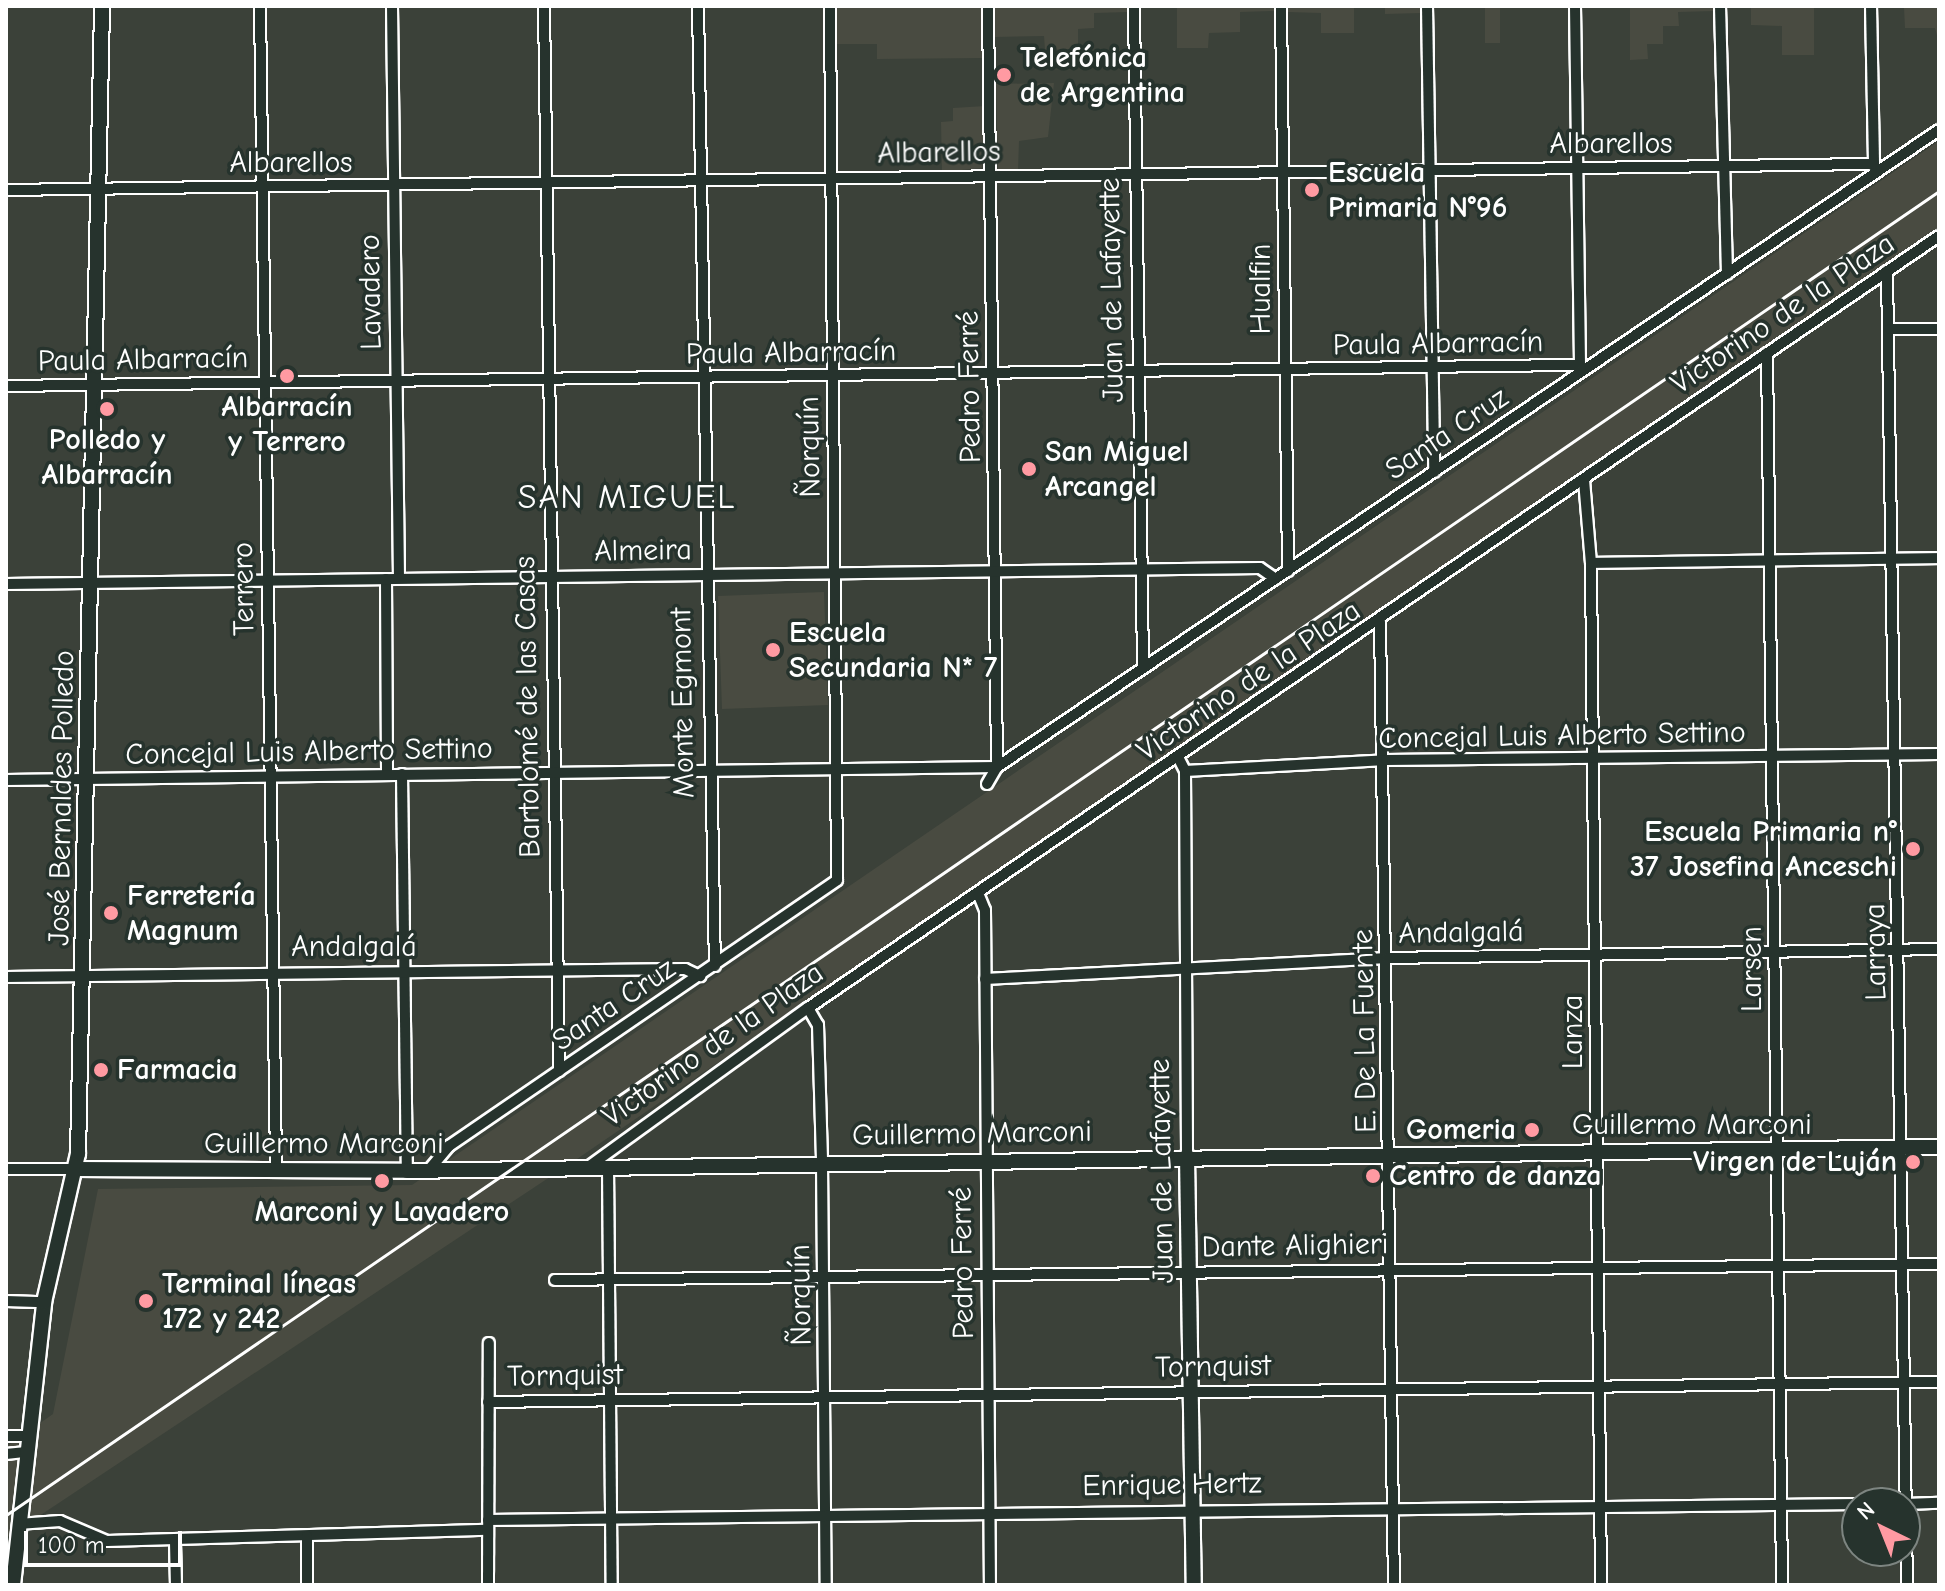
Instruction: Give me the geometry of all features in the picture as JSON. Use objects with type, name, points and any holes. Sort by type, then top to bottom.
[{"type":"street","name":"José Bernaldes Polledo","points":[[13,1585],[10,1563],[18,1524],[24,1452],[44,1302],[76,1169],[85,975],[102,6]]},
{"type":"street","name":"Terrero","points":[[260,6],[276,1171]]},
{"type":"street","name":"Lavadero","points":[[392,6],[399,578]]},
{"type":"street","name":"Bartolomé de las Casas","points":[[544,6],[559,1071]]},
{"type":"street","name":"Monte Egmont","points":[[698,6],[708,772],[715,966]]},
{"type":"street","name":"Ñorquín","points":[[830,6],[838,770],[834,887]]},
{"type":"street","name":"Pedro Ferré","points":[[988,6],[997,767]]},
{"type":"street","name":"Juan de Lafayette","points":[[1134,6],[1143,668]]},
{"type":"street","name":"Hualfin","points":[[1281,6],[1288,571]]},
{"type":"street","points":[[1427,6],[1434,472]]},
{"type":"street","points":[[1575,6],[1578,369]]},
{"type":"street","points":[[1720,6],[1727,274]]},
{"type":"street","points":[[1871,6],[1875,168]]},
{"type":"street","name":"Santa Cruz","points":[[987,784],[997,767],[1434,472],[1578,369],[1727,274],[1875,168],[1939,130]]},
{"type":"street","name":"Albarellos","points":[[6,190],[700,183],[1575,168],[1875,168]]},
{"type":"street","name":"Victorino de la Plaza","points":[[588,1167],[808,1008],[1380,622],[1939,236]]},
{"type":"street","name":"Larraya","points":[[1887,271],[1898,755],[1906,1487]]},
{"type":"street","points":[[1890,329],[1939,329]]},
{"type":"street","name":"Larsen","points":[[1767,353],[1775,758],[1782,1585]]},
{"type":"street","name":"Paula Albarracín","points":[[6,386],[1140,371],[1578,369]]},
{"type":"street","name":"Lanza","points":[[1584,480],[1591,563],[1601,1585]]},
{"type":"street","points":[[1591,563],[1939,558]]},
{"type":"street","name":"Almeira","points":[[6,584],[1260,568],[1276,579]]},
{"type":"street","points":[[386,579],[387,774]]},
{"type":"street","name":"E. De La Fuente","points":[[1380,622],[1386,760],[1394,1585]]},
{"type":"street","name":"Concejal Luis Alberto Settino","points":[[1185,771],[1386,760],[1939,754]]},
{"type":"street","name":"Juan de Lafayette","points":[[1178,757],[1185,771],[1194,1585]]},
{"type":"street","name":"Concejal Luis Alberto Settino","points":[[6,780],[997,767]]},
{"type":"street","points":[[402,774],[407,1171]]},
{"type":"street","name":"Santa Cruz","points":[[428,1171],[449,1146],[834,887]]},
{"type":"street","name":"Pedro Ferré","points":[[978,893],[985,979],[990,1585]]},
{"type":"street","name":"Andalgalá","points":[[985,979],[1387,958],[1939,949]]},
{"type":"street","name":"Andalgalá","points":[[6,977],[272,971],[685,969],[700,976]]},
{"type":"street","name":"Ñorquín","points":[[808,1008],[818,1025],[825,1275],[826,1585]]},
{"type":"street","name":"Guillermo Marconi","points":[[6,1169],[428,1171],[1187,1156],[1939,1147]]},
{"type":"street","points":[[608,1166],[612,1279],[612,1585]]},
{"type":"street","name":"Dante Alighieri","points":[[555,1280],[1939,1264]]},
{"type":"street","points":[[6,1301],[44,1302]]},
{"type":"street","points":[[488,1585],[489,1343]]},
{"type":"street","name":"Tornquist","points":[[488,1402],[1939,1382]]},
{"type":"street","points":[[6,1436],[26,1436]]},
{"type":"street","points":[[6,1454],[24,1452]]},
{"type":"street","name":"Enrique Hertz","points":[[18,1524],[60,1521],[107,1541],[175,1542],[612,1516],[1841,1504]]},
{"type":"street","points":[[307,1536],[307,1585]]},
{"type":"street","points":[[175,1542],[176,1585]]},
{"type":"shaded area","points":[[834,6],[983,6],[983,58],[877,59],[877,44],[834,44]]},
{"type":"shaded area","points":[[994,6],[1129,6],[1129,12],[1094,13],[1094,28],[1078,29],[1078,49],[1045,50],[1044,36],[995,37]]},
{"type":"shaded area","points":[[1140,6],[1275,6],[1276,11],[1240,12],[1240,32],[1209,33],[1208,48],[1177,48],[1177,8]]},
{"type":"shaded area","points":[[1287,6],[1354,6],[1354,33],[1321,33],[1321,13],[1287,12]]},
{"type":"shaded area","points":[[1385,6],[1422,6],[1422,13],[1385,14]]},
{"type":"shaded area","points":[[1485,6],[1500,6],[1500,43],[1485,43]]},
{"type":"shaded area","points":[[1630,6],[1715,6],[1715,11],[1678,12],[1679,26],[1663,26],[1663,44],[1647,44],[1648,59],[1630,60]]},
{"type":"shaded area","points":[[1751,6],[1866,6],[1814,8],[1814,55],[1782,55],[1782,26],[1751,25]]},
{"type":"shaded area","points":[[1878,6],[1939,6],[1939,43],[1935,28],[1905,28],[1904,8]]},
{"type":"shaded area","points":[[1054,83],[1048,137],[1019,141],[1018,171],[998,170],[996,84]]},
{"type":"shaded area","points":[[985,106],[982,168],[942,172],[941,122],[953,121],[953,108]]},
{"type":"shaded area","points":[[1939,141],[1939,227],[577,1159],[6,1538],[6,1447],[53,1414],[98,1189],[412,1185]]},
{"type":"shaded area","name":"Escuela Secundaria N* 7","points":[[824,592],[828,705],[722,709],[718,596]]},
{"type":"railway","points":[[6,1515],[1939,191]]},
{"type":"place","name":"Telefónica de Argentina","points":[[1004,75]]},
{"type":"place","name":"Escuela Primaria N°96","points":[[1312,190]]},
{"type":"place","name":"Albarracín y Terrero","points":[[287,376]]},
{"type":"place","name":"Polledo y Albarracín","points":[[107,409]]},
{"type":"place","name":"San Miguel Arcangel","points":[[1029,469]]},
{"type":"place","name":"Escuela Secundaria N* 7","points":[[773,650]]},
{"type":"place","name":"Escuela Primaria n° 37 Josefina Anceschi","points":[[1913,849]]},
{"type":"place","name":"Ferretería Magnum","points":[[111,913]]},
{"type":"place","name":"Farmacia","points":[[101,1070]]},
{"type":"place","name":"Gomeria","points":[[1532,1130]]},
{"type":"place","name":"Virgen de Luján","points":[[1913,1162]]},
{"type":"place","name":"Centro de danza","points":[[1373,1176]]},
{"type":"place","name":"Marconi y Lavadero","points":[[382,1181]]},
{"type":"place","name":"Terminal líneas 172 y 242","points":[[146,1301]]},
{"type":"district","name":"SAN MIGUEL","points":[[627,498]]}]
